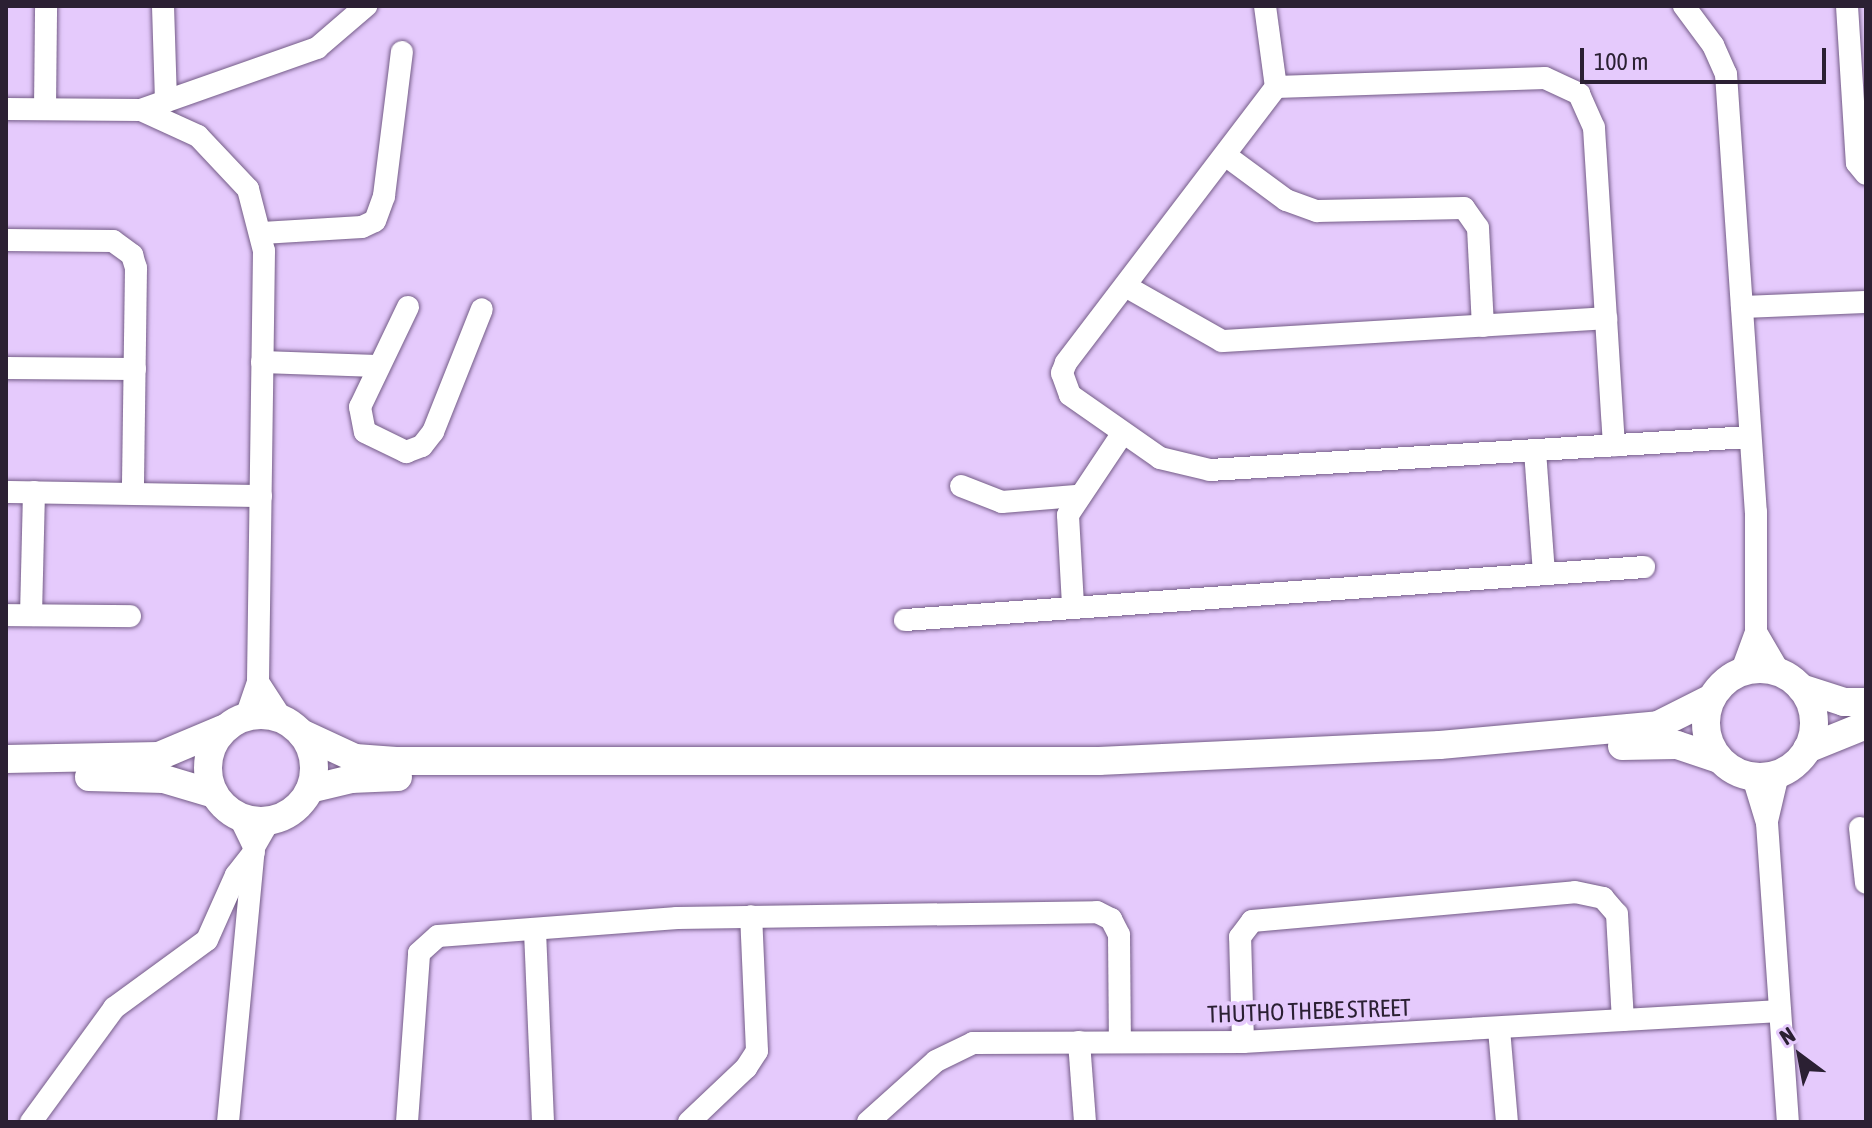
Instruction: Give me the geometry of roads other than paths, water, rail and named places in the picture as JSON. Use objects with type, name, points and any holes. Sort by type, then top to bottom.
[{"type":"main road","points":[[6,759],[159,756],[236,723],[292,726],[355,758],[396,761],[1099,761],[1440,745],[1658,725],[1712,698],[1741,673],[1790,681],[1844,702],[1866,702]]},
{"type":"main road","points":[[1790,681],[1812,711],[1807,749]]},
{"type":"main road","points":[[1712,698],[1707,736],[1719,759]]},
{"type":"main road","points":[[214,794],[208,760],[236,723]]},
{"type":"main road","points":[[310,789],[370,777],[1134,776],[1312,770],[1657,745],[1677,745],[1766,776],[1807,749],[1866,725]]},
{"type":"main road","points":[[6,777],[149,778],[214,794],[240,818],[269,821],[298,807],[310,789],[315,765],[292,726]]},
{"type":"street","points":[[45,109],[46,6]]},
{"type":"street","points":[[163,6],[166,101]]},
{"type":"street","points":[[6,109],[141,110],[317,48],[366,6]]},
{"type":"street","points":[[1265,6],[1276,87],[1062,373],[1070,395],[1160,458],[1210,470],[1749,437]]},
{"type":"street","points":[[1847,6],[1858,51],[1857,163],[1866,174]]},
{"type":"street","points":[[1696,10],[1726,74],[1756,512],[1756,632],[1741,673]]},
{"type":"street","points":[[262,233],[362,227],[375,221],[384,196],[402,52]]},
{"type":"street","points":[[1276,87],[1545,78],[1579,94],[1594,128],[1614,445]]},
{"type":"street","points":[[141,110],[198,136],[226,162],[248,189],[262,233],[258,682],[236,723]]},
{"type":"street","points":[[1225,155],[1286,200],[1317,211],[1464,208],[1478,228],[1483,326]]},
{"type":"street","points":[[6,240],[113,241],[124,247],[136,268],[133,493]]},
{"type":"street","points":[[1127,287],[1222,341],[1606,318]]},
{"type":"street","points":[[1742,307],[1866,302]]},
{"type":"street","points":[[408,307],[377,366],[360,407],[365,432],[394,450],[422,446],[433,432],[482,309]]},
{"type":"street","points":[[262,362],[377,366]]},
{"type":"street","points":[[6,368],[135,369]]},
{"type":"street","points":[[1073,605],[1067,534],[1076,496],[1122,434]]},
{"type":"street","points":[[1535,451],[1544,573]]},
{"type":"street","points":[[961,486],[1002,502],[1076,496]]},
{"type":"street","points":[[6,492],[261,496]]},
{"type":"street","points":[[31,615],[34,492]]},
{"type":"street","points":[[905,620],[1073,605],[1644,567]]},
{"type":"street","points":[[6,615],[130,616]]},
{"type":"street","points":[[1756,632],[1790,681]]},
{"type":"street","points":[[258,682],[292,726]]},
{"type":"street","points":[[1766,776],[1788,1122]]},
{"type":"street","points":[[228,1122],[254,850],[240,818]]},
{"type":"street","points":[[31,1122],[114,1008],[207,940],[236,875],[269,821]]},
{"type":"street","points":[[1860,828],[1866,883]]},
{"type":"street","points":[[1243,1042],[1240,937],[1252,921],[1575,892],[1603,898],[1617,914],[1623,1020]]},
{"type":"street","points":[[407,1122],[422,945],[438,936],[751,916],[1097,912],[1111,919],[1119,935],[1120,1041]]},
{"type":"street","points":[[689,1122],[746,1068],[757,1051],[751,916]]},
{"type":"street","points":[[535,931],[543,1122]]},
{"type":"street","name":"THUTHO THEBE STREET","points":[[868,1122],[936,1061],[973,1043],[1243,1042],[1780,1011]]},
{"type":"street","points":[[1499,1029],[1507,1122]]},
{"type":"street","points":[[1079,1042],[1085,1122]]}]
